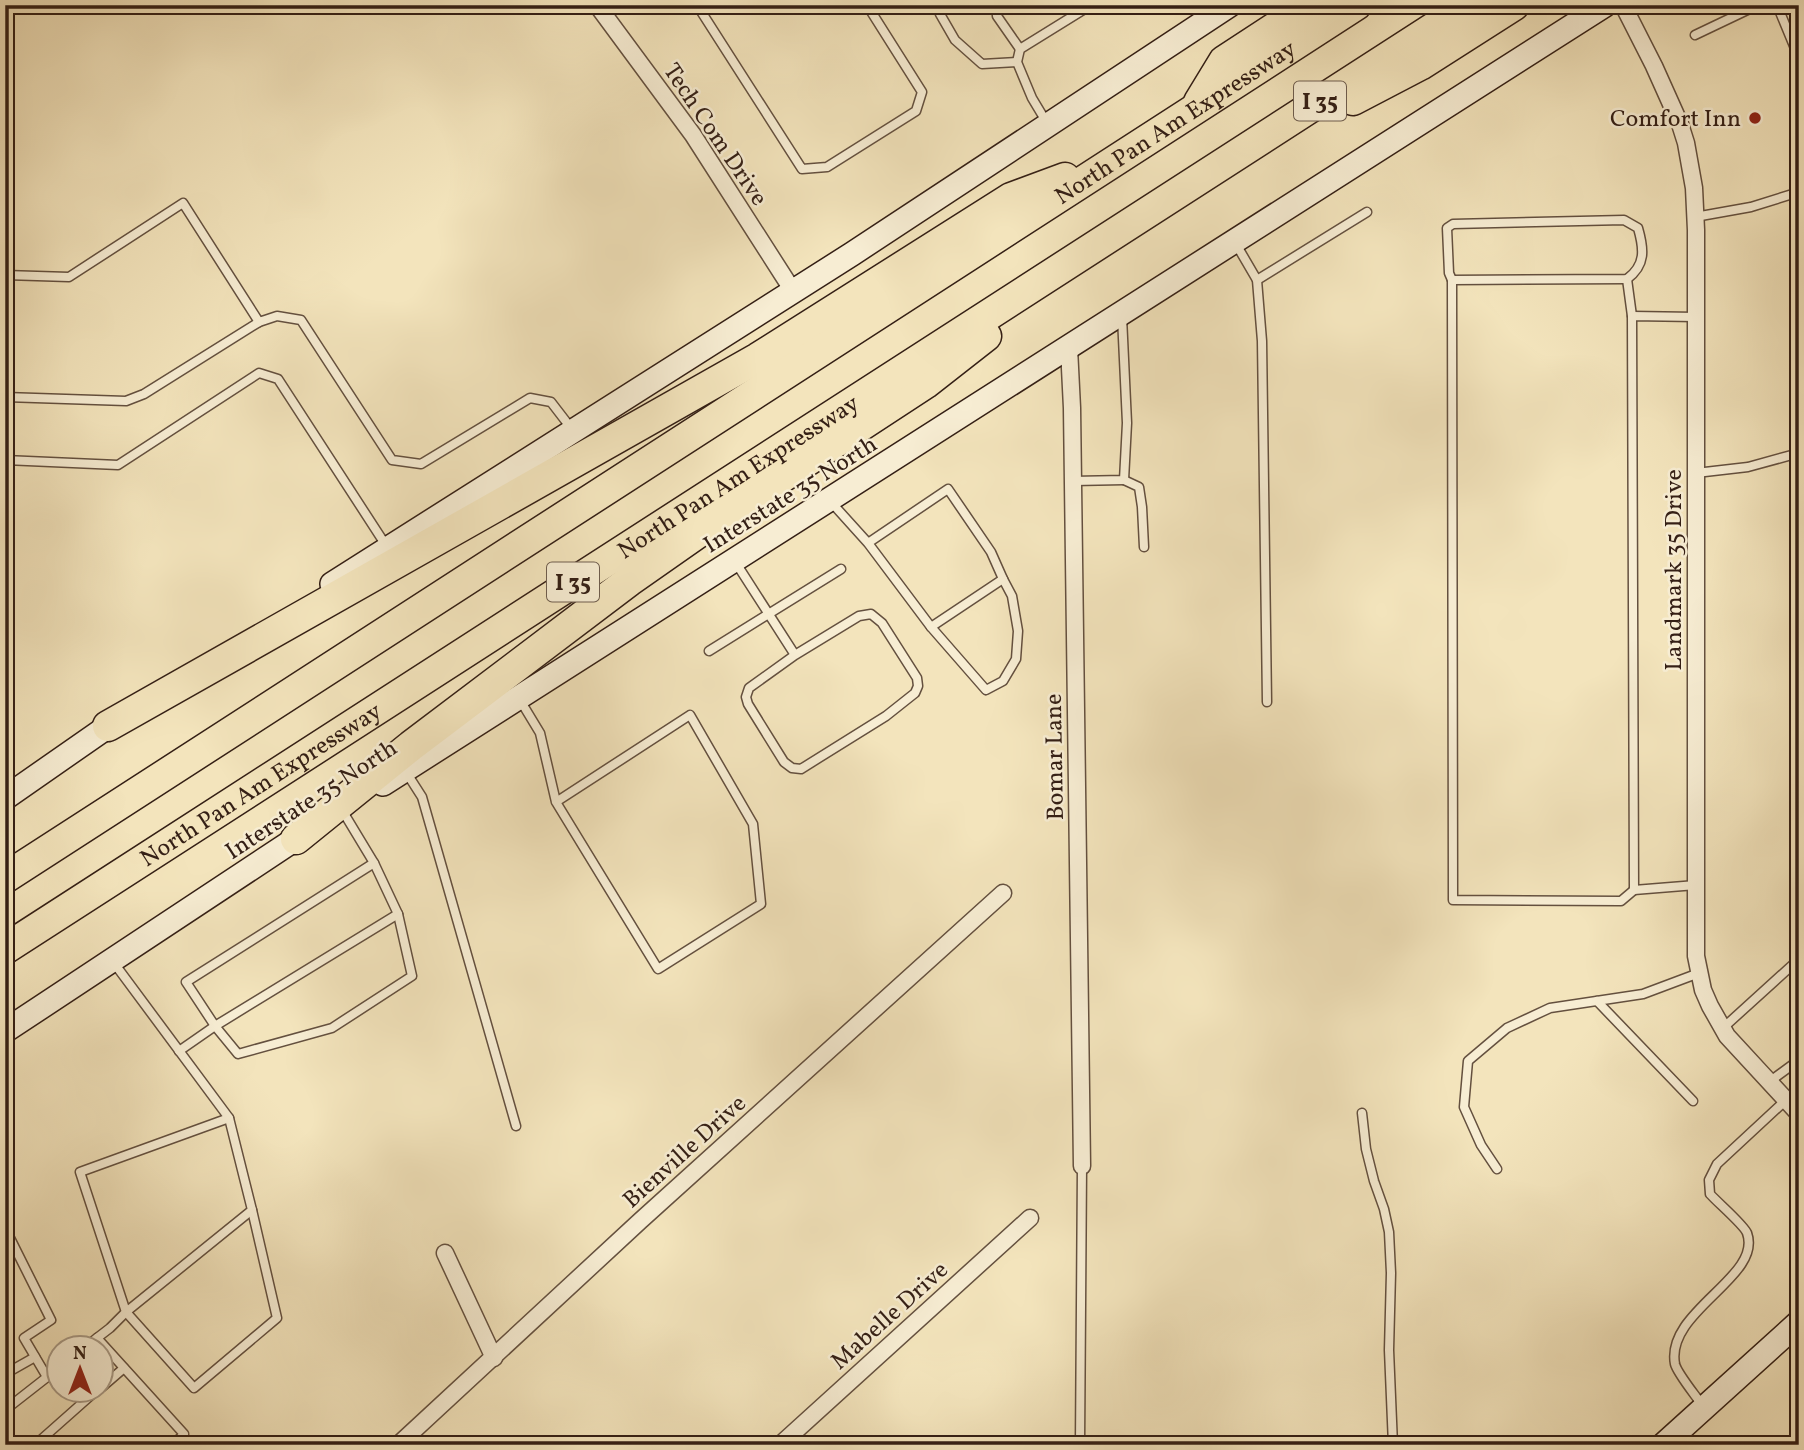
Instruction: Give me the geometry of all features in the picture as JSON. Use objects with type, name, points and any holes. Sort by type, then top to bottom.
[{"type":"highway","points":[[1195,108],[1224,61],[1310,5]]},
{"type":"highway","name":"North Pan Am Expressway","points":[[5,878],[1356,5]]},
{"type":"highway","name":"North Pan Am Expressway","points":[[5,949],[1469,5]]},
{"type":"highway","points":[[1171,197],[1420,65],[1514,5]]},
{"type":"highway","points":[[108,726],[758,358],[1011,198],[1121,156]]},
{"type":"highway","points":[[296,839],[411,746],[629,581],[709,525],[926,383],[1141,215]]},
{"type":"main road","points":[[5,797],[108,726],[793,291],[1230,5]]},
{"type":"main road","name":"Interstate 35 North","points":[[5,1031],[405,769],[1605,5]]},
{"type":"main road","points":[[1663,1445],[1799,1322]]},
{"type":"street","name":"Tech Com Drive","points":[[597,5],[693,135],[793,291]]},
{"type":"street","name":"Landmark 35 Drive","points":[[1623,5],[1681,124],[1694,188],[1696,956],[1710,1006],[1727,1036],[1799,1114]]},
{"type":"street","name":"Bomar Lane","points":[[1069,348],[1082,1166]]},
{"type":"street","name":"Bienville Drive","points":[[398,1445],[640,1221],[1003,893]]},
{"type":"street","name":"Mabelle Drive","points":[[779,1445],[1030,1218]]},
{"type":"street","points":[[445,1253],[494,1358]]},
{"type":"lane","points":[[697,5],[802,169],[827,167],[916,111],[922,92],[867,5]]},
{"type":"lane","points":[[943,5],[940,14],[955,40],[982,64],[1017,62]]},
{"type":"lane","points":[[996,5],[997,16],[1020,50]]},
{"type":"lane","points":[[1048,125],[1032,98],[1017,62],[1020,50],[1091,5]]},
{"type":"lane","points":[[1695,35],[1758,5]]},
{"type":"lane","points":[[1776,5],[1799,61]]},
{"type":"lane","points":[[1695,217],[1751,207],[1799,192]]},
{"type":"lane","points":[[5,275],[69,276],[183,203],[259,322]]},
{"type":"lane","points":[[1257,280],[1367,212]]},
{"type":"lane","points":[[1452,280],[1627,279],[1636,272],[1644,249],[1638,229],[1624,220],[1453,224],[1447,228],[1449,273],[1452,280],[1453,900],[1621,901],[1634,890],[1696,885]]},
{"type":"lane","points":[[1235,242],[1257,280],[1262,341],[1267,702]]},
{"type":"lane","points":[[1627,279],[1632,316],[1634,890]]},
{"type":"lane","points":[[1122,314],[1127,424],[1124,480]]},
{"type":"lane","points":[[5,397],[126,401],[144,394],[259,322],[277,316],[301,320],[392,460],[422,464],[530,398],[551,402],[573,430]]},
{"type":"lane","points":[[1632,316],[1696,317]]},
{"type":"lane","points":[[5,460],[118,465],[259,373],[278,379],[387,549]]},
{"type":"lane","points":[[1696,473],[1748,467],[1799,453]]},
{"type":"lane","points":[[1073,481],[1124,480],[1139,487],[1144,547]]},
{"type":"lane","points":[[829,500],[868,543],[932,627],[986,690],[1003,681],[1016,659],[1018,631],[1012,596],[992,552],[948,489],[868,543]]},
{"type":"lane","points":[[734,560],[795,655]]},
{"type":"lane","points":[[709,650],[841,569]]},
{"type":"lane","points":[[932,627],[1003,579]]},
{"type":"lane","points":[[871,614],[882,623],[917,678],[918,686],[915,693],[886,716],[801,769],[792,768],[784,761],[746,697],[749,688],[795,655],[859,616],[871,614]]},
{"type":"lane","points":[[519,697],[540,733],[556,802],[658,969],[761,904],[753,824],[690,715],[556,802]]},
{"type":"lane","points":[[405,769],[422,797],[516,1126]]},
{"type":"lane","points":[[342,810],[374,863],[398,915],[412,976],[332,1028],[238,1054],[215,1026],[186,982],[374,863]]},
{"type":"lane","points":[[179,1051],[215,1026],[398,915]]},
{"type":"lane","points":[[1723,1028],[1799,959]]},
{"type":"lane","points":[[113,960],[229,1118],[277,1318],[194,1388],[126,1312],[80,1172],[229,1118]]},
{"type":"lane","points":[[1497,1169],[1481,1145],[1464,1107],[1468,1061],[1507,1028],[1550,1008],[1643,994],[1699,974]]},
{"type":"lane","points":[[1597,1001],[1693,1101]]},
{"type":"lane","points":[[1769,1082],[1799,1060]]},
{"type":"lane","points":[[1704,1408],[1675,1366],[1676,1345],[1688,1321],[1741,1266],[1749,1248],[1747,1231],[1710,1194],[1709,1180],[1717,1164],[1786,1100]]},
{"type":"lane","points":[[1362,1113],[1366,1149],[1389,1232],[1389,1350],[1393,1445]]},
{"type":"lane","points":[[1080,1445],[1082,1166]]},
{"type":"lane","points":[[101,1334],[252,1210]]},
{"type":"lane","points":[[5,1233],[7,1232],[51,1320],[24,1338],[46,1375]]},
{"type":"lane","points":[[5,1374],[35,1357]]},
{"type":"lane","points":[[116,1359],[184,1434],[173,1445]]},
{"type":"lane","points":[[116,1375],[124,1368]]},
{"type":"lane","points":[[5,1410],[46,1378]]},
{"type":"lane","points":[[35,1445],[82,1404]]},
{"type":"place","name":"Comfort Inn","points":[[1755,118]]}]
